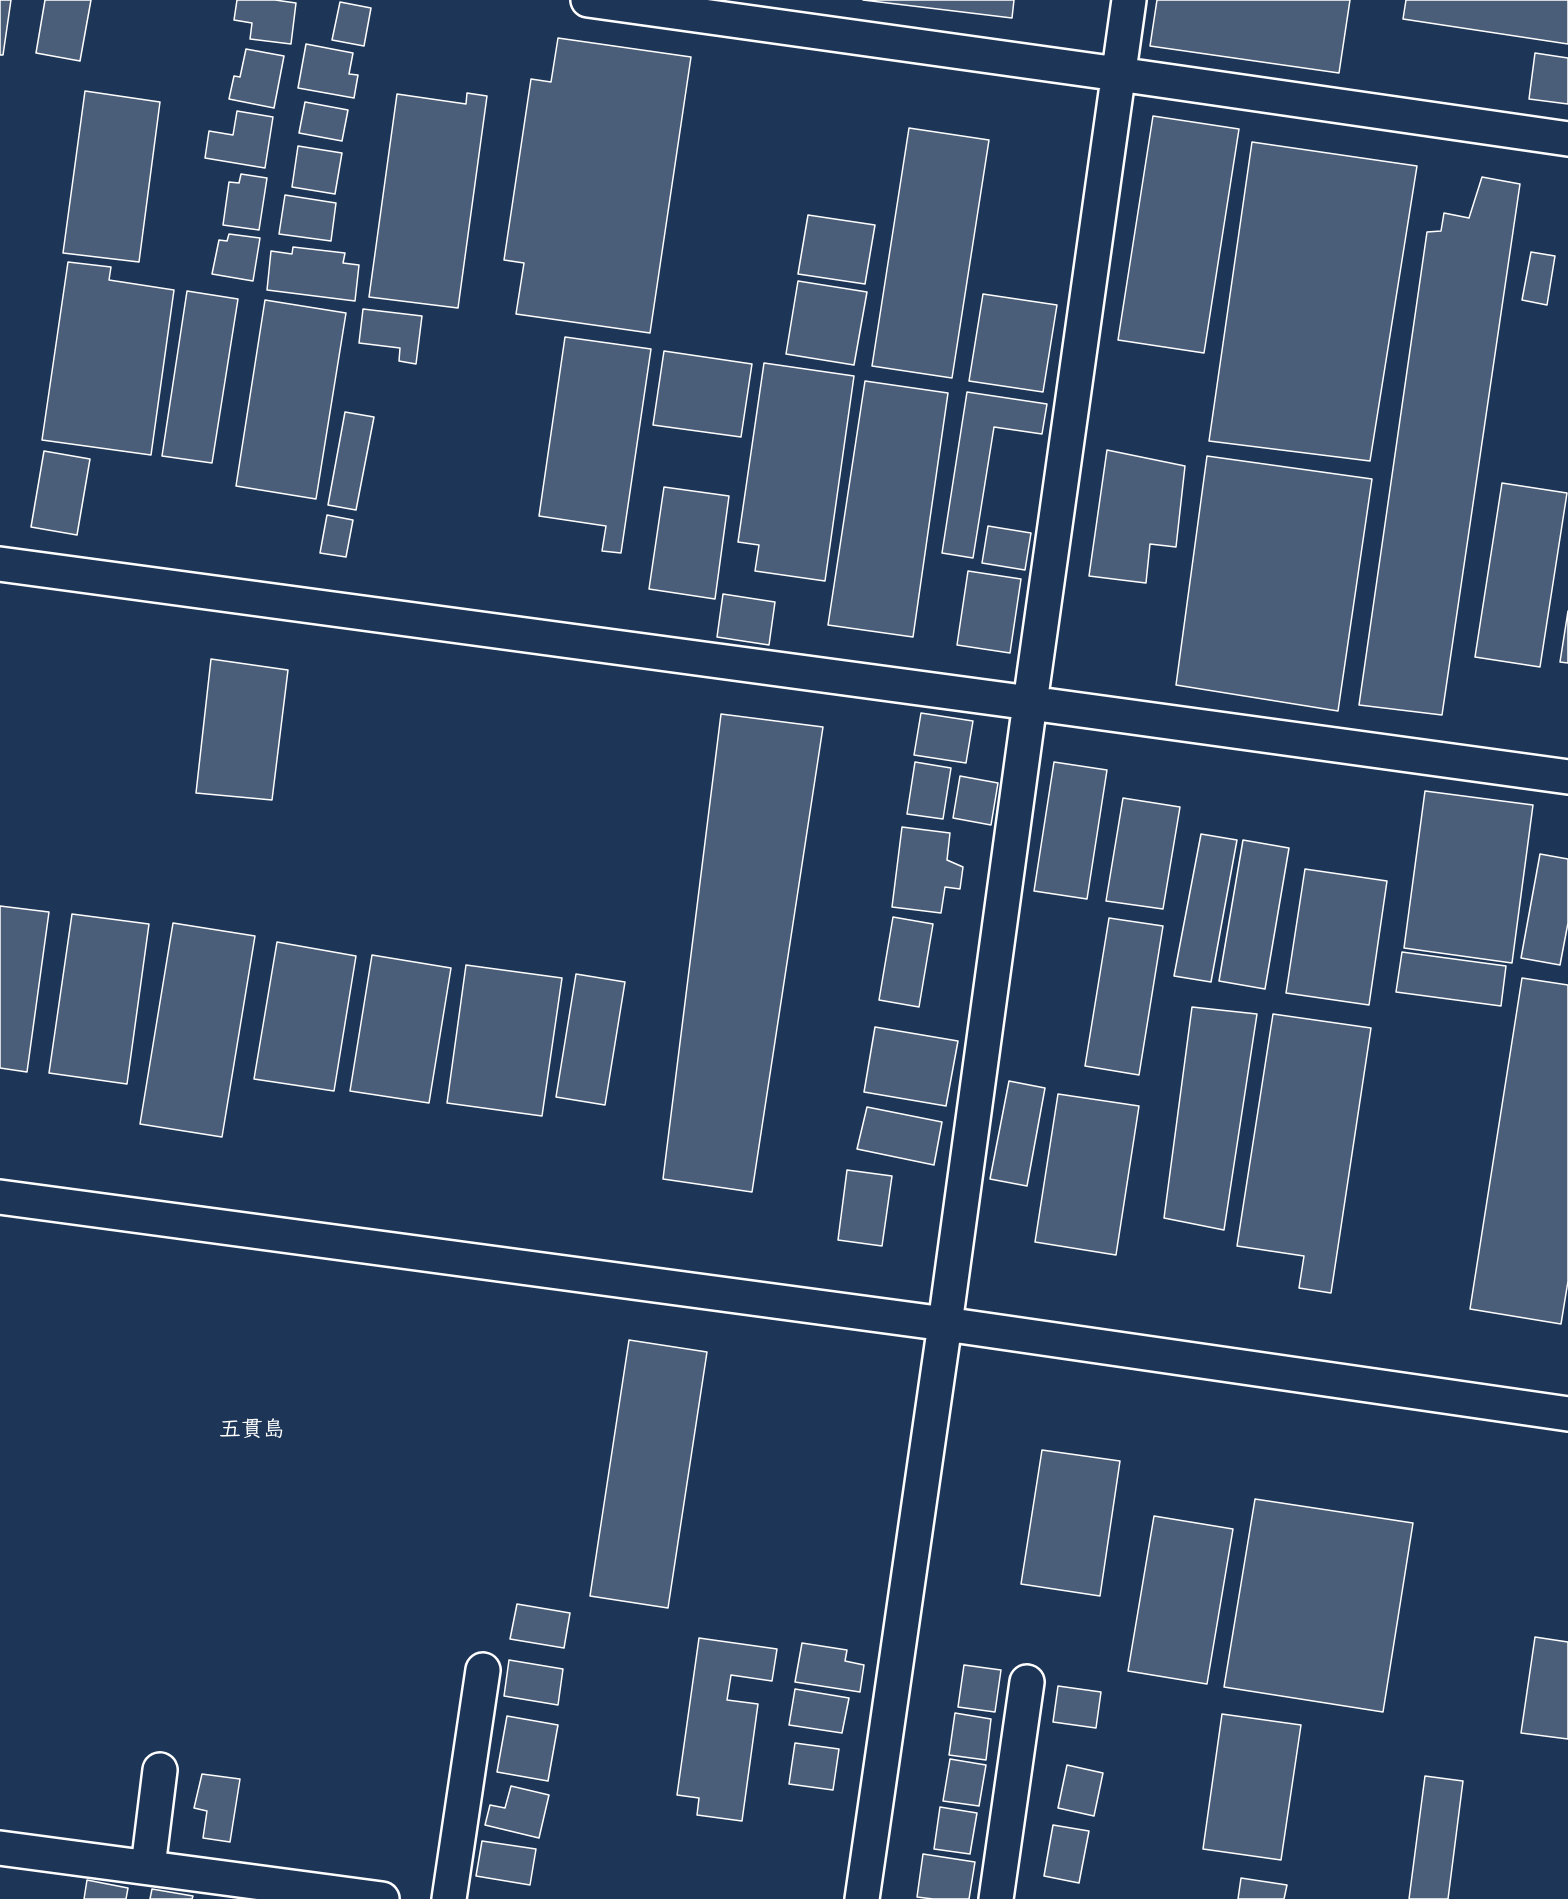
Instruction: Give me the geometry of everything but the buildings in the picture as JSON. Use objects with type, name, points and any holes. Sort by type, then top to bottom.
[{"type":"street","points":[[588,0],[1568,139]]},
{"type":"street","points":[[862,1899],[945,1324],[1129,0]]},
{"type":"street","points":[[0,564],[1568,777]]},
{"type":"street","points":[[0,1197],[945,1324],[1568,1414]]},
{"type":"street","points":[[449,1899],[483,1670]]},
{"type":"street","points":[[996,1899],[1027,1682]]},
{"type":"street","points":[[148,1868],[160,1770]]},
{"type":"street","points":[[0,1848],[148,1868],[226,1889],[382,1899]]},
{"type":"district","name":"五貫島","points":[[252,1430]]}]
